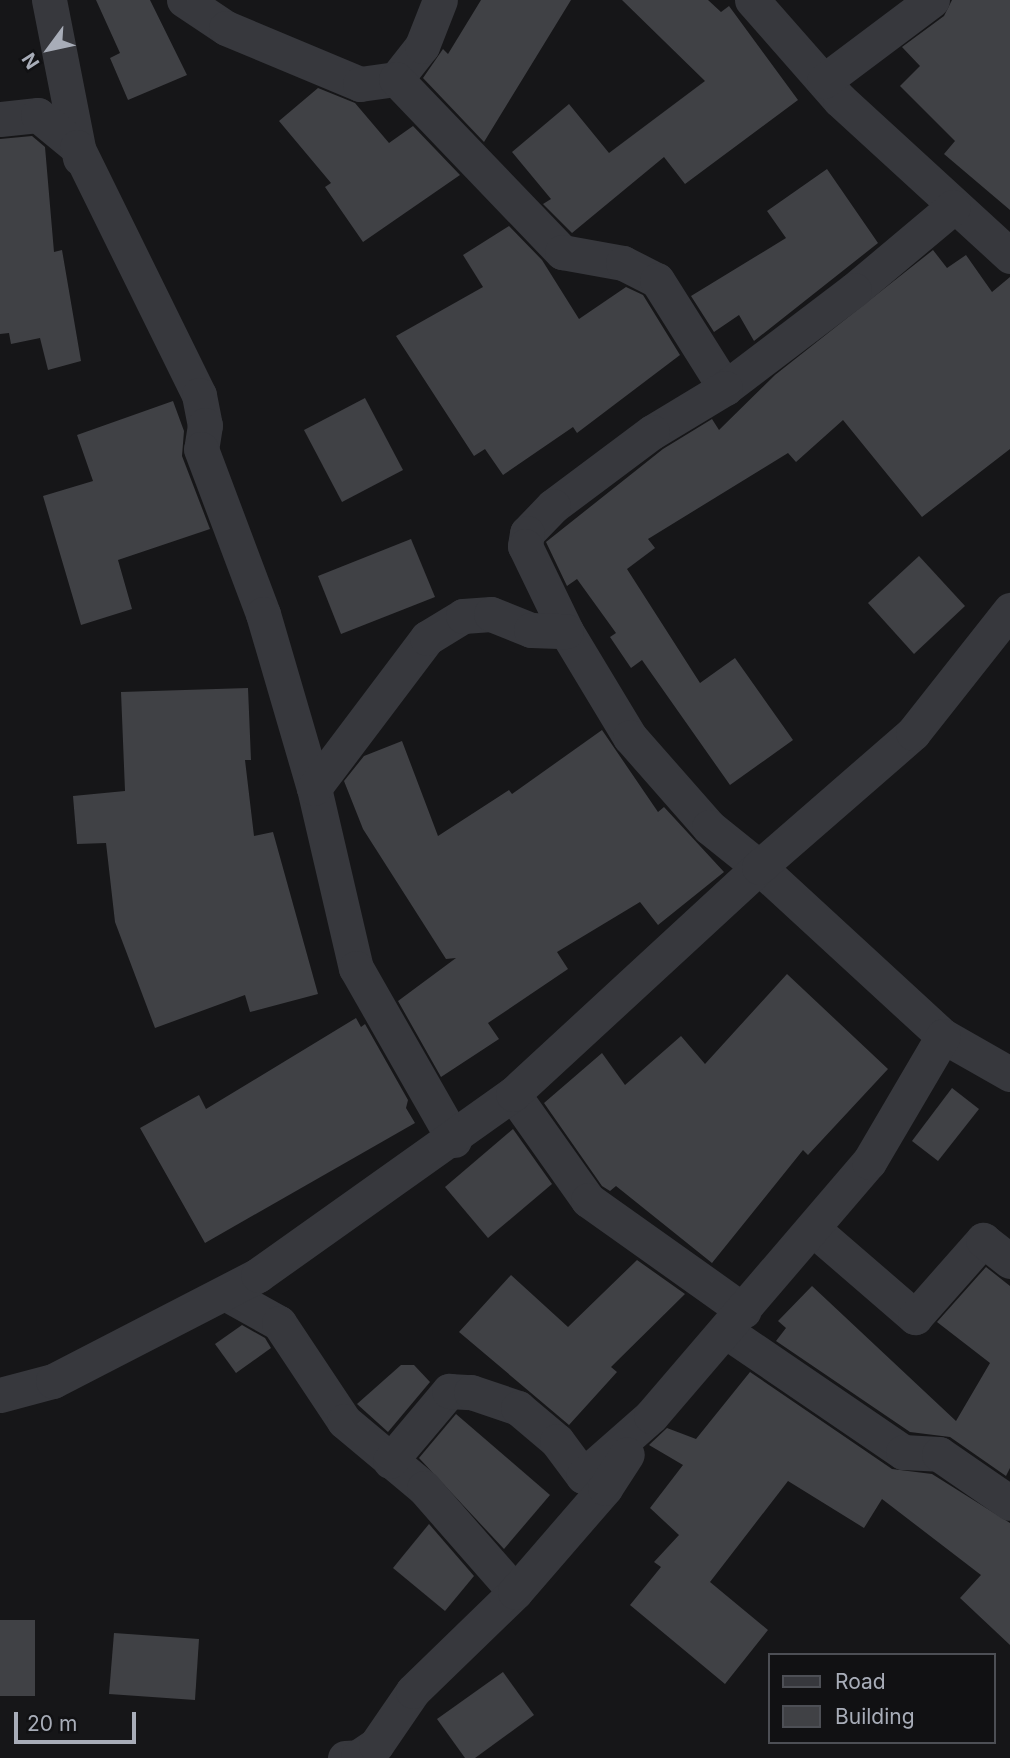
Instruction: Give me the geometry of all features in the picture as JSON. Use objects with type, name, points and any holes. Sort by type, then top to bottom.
[{"type":"street","points":[[49,0],[77,147],[95,214]]},
{"type":"street","points":[[184,0],[226,28],[360,85],[396,79],[422,46],[440,0]]},
{"type":"street","points":[[752,0],[824,81],[953,207],[1010,256]]},
{"type":"street","points":[[824,81],[932,0]]},
{"type":"street","points":[[396,79],[562,253],[623,263],[657,280],[725,388]]},
{"type":"street","points":[[0,119],[38,116],[77,147],[199,395],[205,425],[201,449],[263,614],[314,788],[356,968],[454,1140]]},
{"type":"street","points":[[953,207],[854,290],[725,388],[652,432],[552,506],[527,533],[525,546],[566,631],[630,737],[709,827],[759,867],[943,1036],[1010,1074]]},
{"type":"street","points":[[314,788],[427,638],[463,616],[491,614],[531,630],[566,631]]},
{"type":"street","points":[[0,1395],[53,1381],[258,1275],[454,1140],[513,1094],[759,867],[913,733],[1006,626]]},
{"type":"street","points":[[390,1461],[449,1391],[471,1392],[518,1408],[557,1441],[583,1476],[651,1416],[735,1322],[870,1162],[943,1036]]},
{"type":"street","points":[[513,1094],[588,1200],[735,1322],[903,1452],[939,1454],[1010,1503]]},
{"type":"street","points":[[813,1229],[915,1317],[982,1240],[1010,1261]]},
{"type":"street","points":[[225,1293],[279,1323],[344,1420],[424,1488],[515,1592]]},
{"type":"street","points":[[360,1753],[413,1691],[515,1592],[605,1488],[651,1416]]},
{"type":"building","points":[[96,0],[150,0],[187,75],[128,100],[110,58],[120,53]]},
{"type":"building","points":[[481,0],[571,0],[484,142],[423,78],[443,49],[448,54]]},
{"type":"building","points":[[622,0],[708,0],[721,12],[729,6],[798,100],[685,184],[664,157],[572,233],[543,204],[551,199],[512,152],[569,104],[609,153],[705,81]]},
{"type":"building","points":[[952,0],[1010,0],[1010,210],[944,154],[955,141],[900,86],[920,66],[902,47],[944,16]]},
{"type":"building","points":[[318,88],[355,103],[389,143],[413,126],[460,175],[363,242],[325,187],[331,183],[279,121]]},
{"type":"building","points":[[32,136],[45,147],[54,252],[62,250],[81,361],[48,370],[40,338],[11,344],[9,333],[0,334],[0,139]]},
{"type":"building","points":[[827,169],[878,243],[754,341],[739,315],[714,332],[691,296],[786,238],[767,211]]},
{"type":"building","points":[[509,226],[542,260],[579,319],[626,287],[643,295],[680,355],[577,433],[573,427],[503,475],[485,449],[474,456],[396,336],[483,287],[463,255]]},
{"type":"building","points":[[933,250],[947,268],[966,255],[992,292],[1010,277],[1010,449],[922,517],[843,420],[796,462],[788,453],[648,539],[655,548],[627,569],[700,683],[735,658],[793,740],[730,785],[642,660],[631,668],[610,637],[616,633],[577,579],[567,586],[546,542],[663,449],[712,419],[719,430],[775,375]]},
{"type":"building","points":[[365,398],[403,470],[342,502],[304,430]]},
{"type":"building","points":[[173,401],[184,431],[182,456],[210,529],[118,560],[132,609],[81,625],[43,496],[93,481],[77,435]]},
{"type":"building","points":[[411,539],[435,597],[341,634],[318,576]]},
{"type":"building","points":[[919,556],[965,606],[914,654],[868,603]]},
{"type":"building","points":[[248,688],[251,760],[245,760],[254,836],[273,832],[318,994],[250,1012],[245,995],[155,1028],[115,922],[106,843],[77,844],[73,796],[125,791],[121,692]]},
{"type":"building","points":[[602,730],[658,812],[664,807],[724,872],[658,925],[640,902],[557,952],[568,969],[488,1023],[499,1039],[441,1077],[398,1001],[456,958],[446,959],[363,829],[344,781],[364,756],[402,741],[438,836],[509,790],[512,794]]},
{"type":"building","points":[[787,974],[888,1069],[808,1155],[803,1150],[712,1263],[616,1186],[610,1191],[602,1186],[544,1103],[602,1053],[625,1085],[681,1036],[705,1064]]},
{"type":"building","points":[[356,1018],[361,1027],[365,1024],[408,1100],[406,1108],[415,1123],[205,1243],[140,1128],[199,1095],[206,1109]]},
{"type":"building","points":[[952,1088],[979,1109],[938,1161],[912,1141]]},
{"type":"building","points":[[513,1129],[552,1184],[488,1238],[445,1187]]},
{"type":"building","points":[[637,1260],[685,1294],[611,1367],[617,1372],[569,1425],[459,1332],[511,1275],[568,1327]]},
{"type":"building","points":[[986,1267],[1010,1286],[1010,1468],[1006,1476],[950,1437],[910,1432],[776,1341],[786,1328],[778,1321],[812,1286],[956,1421],[990,1363],[937,1322]]},
{"type":"building","points":[[242,1325],[265,1338],[271,1348],[236,1373],[215,1344]]},
{"type":"building","points":[[401,1365],[414,1365],[430,1382],[388,1432],[357,1404]]},
{"type":"building","points":[[750,1372],[892,1469],[932,1474],[1010,1523],[1010,1645],[960,1598],[981,1575],[882,1499],[864,1528],[788,1481],[710,1582],[768,1630],[725,1684],[630,1605],[661,1567],[654,1562],[679,1535],[650,1508],[683,1465],[649,1445],[667,1428],[696,1439]]},
{"type":"building","points":[[456,1414],[550,1495],[504,1549],[419,1458]]},
{"type":"building","points":[[429,1524],[474,1576],[445,1611],[393,1568]]},
{"type":"building","points":[[0,1620],[35,1620],[35,1696],[0,1696]]},
{"type":"building","points":[[114,1633],[199,1639],[195,1700],[109,1694]]},
{"type":"building","points":[[503,1672],[534,1715],[475,1758],[465,1758],[437,1719]]}]
